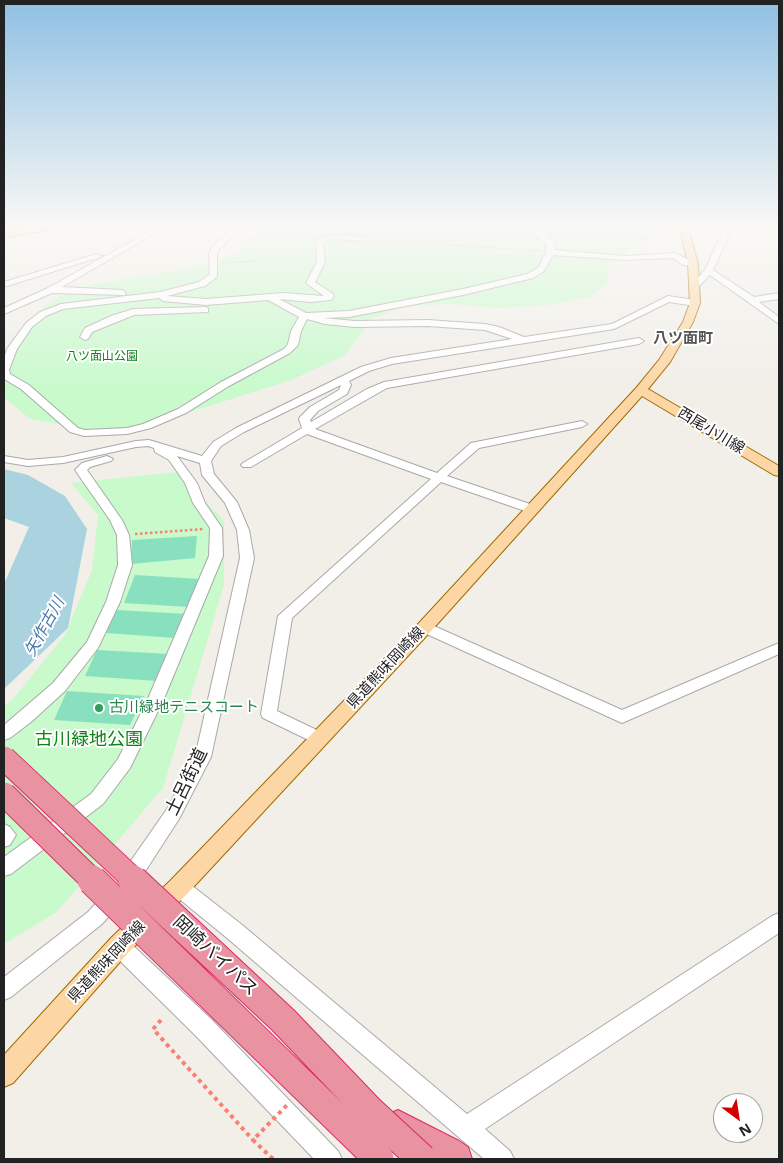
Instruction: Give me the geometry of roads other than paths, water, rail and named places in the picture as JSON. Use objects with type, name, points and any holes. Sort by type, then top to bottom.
[{"type":"highway","name":"岡崎バイパス","points":[[4,758],[283,1020],[370,1111],[422,1159]]},
{"type":"highway","name":"岡崎バイパス","points":[[4,794],[379,1159]]},
{"type":"highway","points":[[370,1111],[448,1152],[456,1159]]},
{"type":"main road","name":"県道熊味岡崎線","points":[[4,1074],[119,946],[179,887],[425,628],[641,390],[664,362],[677,342],[695,303],[696,281]]},
{"type":"main road","name":"西尾小川線","points":[[641,390],[779,472]]},
{"type":"street","points":[[4,311],[66,281]]},
{"type":"street","points":[[207,281],[160,295],[79,303],[60,307],[43,314],[29,325],[12,348],[4,370],[5,375],[25,387],[74,430],[84,434],[127,431],[147,426],[182,411],[225,384],[287,351],[293,345],[296,330],[304,316]]},
{"type":"street","points":[[85,337],[88,330],[133,312],[149,310],[232,310],[283,296],[311,299],[328,298],[330,296],[310,284],[311,281]]},
{"type":"street","points":[[304,316],[349,314],[505,281]]},
{"type":"street","points":[[722,281],[752,300],[779,321]]},
{"type":"street","points":[[51,290],[92,290],[206,302],[274,299],[304,316],[324,321],[355,324],[428,323],[485,327],[524,340]]},
{"type":"street","points":[[752,300],[779,296]]},
{"type":"street","points":[[185,454],[198,454],[240,430],[365,369],[391,362],[614,326],[668,299],[695,303]]},
{"type":"street","points":[[247,466],[384,385],[639,341]]},
{"type":"street","points":[[308,430],[304,419],[314,409],[343,392],[346,386],[343,380]]},
{"type":"street","points":[[319,739],[269,714],[285,616],[475,445],[582,424]]},
{"type":"street","points":[[308,430],[532,509]]},
{"type":"street","points":[[4,459],[28,464],[63,460],[136,444],[185,454],[205,461],[217,444]]},
{"type":"street","points":[[4,734],[25,718],[58,687],[93,644],[113,602],[125,566],[123,535],[116,520],[81,470],[86,465],[146,446],[163,451],[173,458],[191,483],[199,502],[216,528],[216,556],[155,701],[124,763],[97,800],[7,864]]},
{"type":"street","name":"土呂街道","points":[[4,990],[95,918],[130,880],[173,814],[203,757],[247,558],[243,530],[231,502],[208,475],[205,461]]},
{"type":"street","points":[[425,628],[622,717],[779,648]]},
{"type":"street","points":[[4,832],[7,835],[4,839]]},
{"type":"street","points":[[179,887],[234,931],[502,1159]]},
{"type":"street","points":[[466,1128],[779,922]]},
{"type":"street","points":[[119,946],[203,1027],[330,1159]]},
{"type":"water","name":"矢作古川","points":[[4,469],[28,475],[65,496],[87,529],[68,628],[4,689],[4,584],[29,527],[4,518]]},
{"type":"place","name":"古川緑地テニスコート","points":[[99,708]]},
{"type":"district","name":"八ツ面町","points":[[683,339]]},
{"type":"park label","name":"八ツ面山公園","points":[[102,357]]},
{"type":"park label","name":"古川緑地公園","points":[[89,740]]}]
